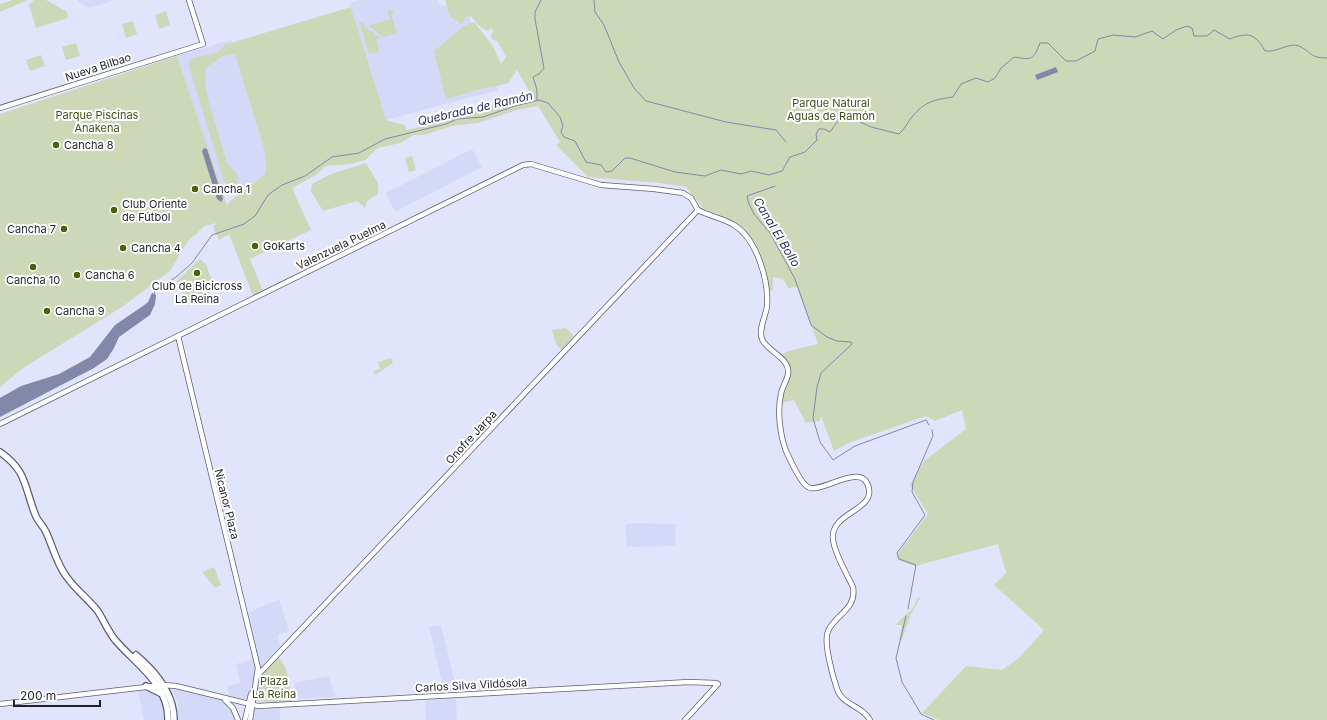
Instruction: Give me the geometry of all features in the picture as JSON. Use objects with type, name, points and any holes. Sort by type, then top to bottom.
[{"type":"main road","points":[[0,452],[14,463],[20,471],[35,515],[46,532],[52,552],[61,568],[76,588],[97,610],[110,632],[120,645],[139,658],[160,685],[171,702],[174,720]]},
{"type":"main road","points":[[160,685],[168,709],[168,720]]},
{"type":"main road","points":[[146,686],[155,689],[164,695]]},
{"type":"street","name":"Nueva Bilbao","points":[[0,108],[203,44],[189,0]]},
{"type":"street","name":"Valenzuela Puelma","points":[[0,424],[523,165],[531,164],[601,185],[684,193],[691,198],[698,210]]},
{"type":"street","name":"Onofre Jarpa","points":[[258,676],[698,210]]},
{"type":"street","points":[[698,210],[720,218],[740,230],[749,240],[761,265],[767,301],[761,335],[763,342],[779,356],[788,368],[788,374],[780,396],[781,432],[787,451],[804,484],[809,488],[815,489],[839,480],[856,477],[863,479],[869,486],[869,495],[864,504],[844,517],[834,531],[834,545],[854,595],[848,609],[829,630],[827,640],[838,693],[845,701],[867,715],[870,720]]},
{"type":"street","name":"Nicanor Plaza","points":[[178,336],[258,668],[258,676]]},
{"type":"street","points":[[245,720],[258,676]]},
{"type":"street","name":"Carlos Silva Vildósola","points":[[0,704],[160,685],[176,686],[250,706],[714,681],[718,684],[685,720]]},
{"type":"street","points":[[224,699],[233,708],[238,720]]},
{"type":"street","points":[[250,706],[250,720]]},
{"type":"shaded area","points":[[115,0],[90,8],[77,1]]},
{"type":"shaded area","points":[[359,0],[438,0],[441,7],[464,0],[476,38],[498,90],[386,120],[350,3]]},
{"type":"shaded area","points":[[231,40],[265,152],[266,173],[245,188],[223,196],[177,56]]},
{"type":"shaded area","points":[[1056,67],[1058,72],[1037,80],[1035,75]]},
{"type":"shaded area","points":[[204,148],[207,149],[223,199],[221,202],[217,199],[202,151]]},
{"type":"shaded area","points":[[472,149],[482,167],[395,212],[386,193]]},
{"type":"shaded area","points":[[152,293],[156,295],[155,304],[150,315],[119,337],[107,359],[94,368],[0,417],[0,398],[21,386],[59,374],[90,357],[115,325],[148,302]]},
{"type":"shaded area","points":[[632,523],[676,524],[675,546],[627,547],[625,525]]},
{"type":"shaded area","points":[[279,599],[289,631],[278,635],[280,646],[261,666],[247,613]]},
{"type":"shaded area","points":[[441,625],[457,691],[444,691],[429,627]]},
{"type":"shaded area","points":[[253,659],[256,671],[248,700],[229,696],[227,686],[240,683],[236,664]]},
{"type":"shaded area","points":[[329,676],[335,697],[299,699],[294,683]]},
{"type":"shaded area","points":[[172,687],[224,700],[234,713],[236,720],[178,720],[178,704]]},
{"type":"shaded area","points":[[138,689],[150,689],[163,700],[167,720],[144,720]]},
{"type":"shaded area","points":[[456,698],[457,720],[426,720],[425,701]]},
{"type":"shaded area","points":[[280,706],[280,720],[252,720],[254,708]]},
{"type":"green space","points":[[13,0],[28,0],[0,12],[0,4]]},
{"type":"green space","points":[[34,0],[46,0],[67,12],[68,18],[36,28],[29,5]]},
{"type":"green space","points":[[445,0],[1327,0],[1327,720],[939,720],[922,713],[966,666],[1002,670],[1019,658],[1044,630],[994,585],[1006,573],[998,544],[915,566],[898,560],[897,555],[928,514],[910,485],[924,461],[966,429],[962,410],[935,421],[926,416],[851,442],[834,451],[821,416],[820,421],[806,423],[794,400],[782,403],[788,366],[781,355],[789,351],[818,344],[797,287],[788,288],[783,279],[773,277],[773,290],[768,291],[765,266],[751,239],[743,228],[722,217],[721,215],[704,209],[686,187],[660,183],[588,177],[556,145],[560,142],[538,106],[517,110],[478,123],[452,126],[424,135],[414,135],[400,143],[378,148],[365,160],[350,164],[326,166],[316,175],[292,188],[311,230],[250,259],[263,291],[253,296],[229,234],[219,240],[213,227],[216,223],[205,226],[188,241],[170,271],[122,307],[23,368],[0,387],[0,114],[177,56],[227,205],[231,200],[266,173],[265,152],[235,54],[223,56],[206,68],[205,86],[227,163],[239,178],[235,187],[231,188],[224,181],[189,66],[189,61],[193,58],[217,52],[224,45],[351,7],[386,120],[404,125],[407,130],[458,118],[491,105],[498,106],[533,98],[517,70],[508,83],[446,99],[434,51],[464,26],[474,22],[493,46],[501,64],[506,57],[498,42],[491,38],[492,32],[494,33],[492,28],[487,31],[478,25],[471,16],[466,17],[462,24],[450,17]]},
{"type":"green space","points":[[393,9],[394,12],[391,14],[397,33],[383,37],[369,26],[390,19],[388,11]]},
{"type":"green space","points":[[166,11],[170,25],[159,29],[155,15]]},
{"type":"green space","points":[[133,21],[137,34],[126,38],[122,24]]},
{"type":"green space","points":[[362,22],[369,31],[372,31],[376,36],[379,36],[380,39],[376,40],[379,51],[369,54],[360,23]]},
{"type":"green space","points":[[76,43],[80,56],[66,60],[62,47]]},
{"type":"green space","points":[[41,55],[45,66],[30,71],[26,60]]},
{"type":"green space","points":[[412,156],[416,170],[409,172],[405,158]]},
{"type":"green space","points":[[366,163],[378,183],[378,194],[367,201],[365,208],[357,201],[323,211],[311,191],[312,184],[331,174]]},
{"type":"green space","name":"Club de Bicicross La Reina","points":[[200,259],[206,264],[215,290],[187,303],[177,281]]},
{"type":"green space","points":[[566,328],[574,336],[561,350],[556,344],[552,330]]},
{"type":"green space","points":[[391,358],[393,363],[375,375],[373,371],[380,369],[378,362]]},
{"type":"green space","points":[[214,567],[221,585],[215,588],[202,572]]},
{"type":"green space","points":[[918,597],[920,598],[910,616],[902,640],[899,640],[902,625],[895,625],[913,608]]},
{"type":"green space","name":"Plaza La Reina","points":[[278,657],[285,666],[287,672],[292,703],[256,701],[261,673]]},
{"type":"waterway","points":[[537,100],[537,90],[533,77],[539,74],[544,68],[535,19],[535,12],[541,0]]},
{"type":"waterway","name":"Canal El Bollo","points":[[594,0],[595,12],[604,25],[619,62],[634,88],[646,101],[726,122],[776,130],[786,142]]},
{"type":"waterway","name":"Quebrada de Ramón","points":[[154,295],[155,291],[176,277],[192,263],[212,235],[244,224],[255,216],[268,195],[282,185],[305,176],[332,157],[359,153],[385,139],[446,124],[457,119],[483,117],[515,106],[539,100],[548,103],[560,117],[563,126],[561,132],[564,137],[575,141],[586,162],[601,165],[606,172],[612,171],[625,158],[630,158],[675,172],[705,176],[721,170],[741,174],[751,171],[769,175],[782,171],[790,157],[805,152],[817,140],[816,134],[819,129],[824,129],[830,132],[843,114],[871,127],[899,134],[910,119],[926,104],[935,100],[953,97],[961,84],[976,78],[988,82],[995,78],[1001,68],[1014,57],[1032,58],[1040,43],[1048,43],[1066,61],[1076,61],[1095,51],[1098,39],[1113,35],[1135,37],[1152,31],[1163,39],[1176,30],[1187,26],[1192,28],[1194,36],[1207,36],[1214,30],[1230,39],[1246,35],[1254,37],[1265,51],[1295,45],[1303,48],[1314,56],[1327,58]]},
{"type":"waterway","name":"Canal El Bollo","points":[[775,186],[747,196],[749,204],[754,214],[770,233],[795,279],[811,325],[827,337],[837,341],[851,342],[852,344],[821,373],[817,387],[813,418],[820,442],[833,460],[855,446],[926,420],[929,425]]},
{"type":"waterway","name":"Canal El Bollo","points":[[908,609],[916,565],[899,559],[897,553],[925,515],[912,492],[913,482],[933,436],[932,430]]},
{"type":"waterway","name":"Canal El Bollo","points":[[906,616],[896,658],[902,682],[921,714],[934,720]]},
{"type":"place","name":"Cancha 8","points":[[56,145]]},
{"type":"place","name":"Cancha 1","points":[[195,189]]},
{"type":"place","name":"Club Oriente de Fútbol","points":[[114,210]]},
{"type":"place","name":"Cancha 7","points":[[64,229]]},
{"type":"place","name":"GoKarts","points":[[255,246]]},
{"type":"place","name":"Cancha 4","points":[[123,248]]},
{"type":"place","name":"Cancha 10","points":[[33,267]]},
{"type":"place","name":"Club de Bicicross La Reina","points":[[197,273]]},
{"type":"place","name":"Cancha 6","points":[[77,275]]},
{"type":"place","name":"Cancha 9","points":[[47,311]]},
{"type":"park label","name":"Parque Natural Aguas de Ramón","points":[[831,109]]},
{"type":"park label","name":"Parque Piscinas Anakena","points":[[97,121]]}]
